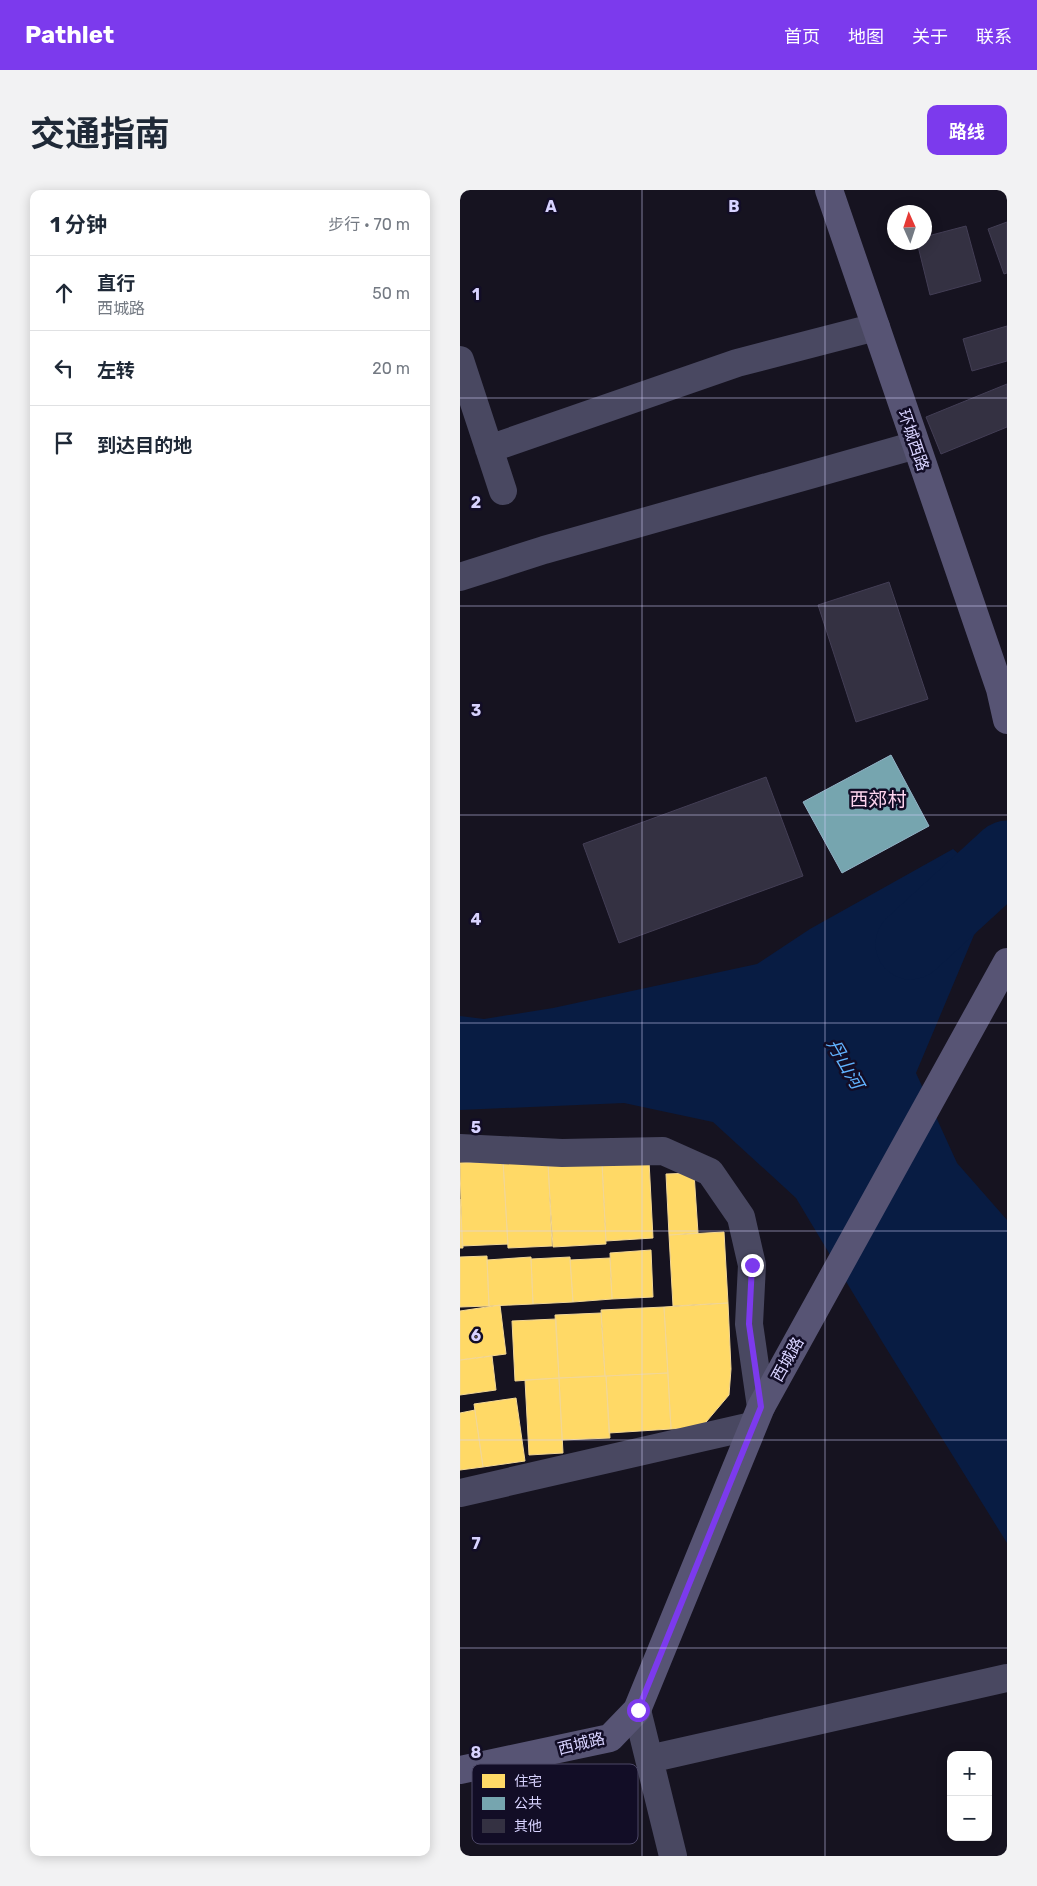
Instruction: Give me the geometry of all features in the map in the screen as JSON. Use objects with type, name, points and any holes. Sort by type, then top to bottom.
[{"type":"street","name":"环城西路","points":[[829,190],[916,445],[1003,687]]},
{"type":"street","points":[[489,449],[736,363],[876,327]]},
{"type":"street","points":[[460,360],[503,491]]},
{"type":"street","points":[[460,577],[553,548],[916,445]]},
{"type":"street","points":[[1003,687],[1007,720]]},
{"type":"street","name":"西城路","points":[[488,1764],[610,1738],[638,1710],[757,1416],[1007,962]]},
{"type":"street","points":[[460,1148],[562,1153],[663,1151],[710,1172],[742,1217],[752,1265],[749,1324],[757,1416],[460,1494]]},
{"type":"street","points":[[649,1758],[1007,1678]]},
{"type":"street","points":[[638,1710],[673,1856]]},
{"type":"water","name":"丹山河","points":[[953,849],[1007,896],[974,935],[916,1073],[957,1163],[1007,1220],[1007,1543],[796,1198],[713,1122],[624,1103],[460,1110],[460,1016],[484,1019],[553,1008],[757,964],[810,929]]},
{"type":"building: 住宅","points":[[548,1159],[552,1246],[508,1248],[503,1161]]},
{"type":"building: 住宅","points":[[503,1161],[508,1244],[462,1246],[460,1163]]},
{"type":"building: 住宅","points":[[649,1161],[653,1238],[606,1241],[602,1163]]},
{"type":"building: 住宅","points":[[602,1163],[606,1244],[553,1247],[548,1166]]},
{"type":"building: 住宅","points":[[694,1173],[698,1233],[669,1235],[666,1174]]},
{"type":"building: 住宅","points":[[460,1199],[463,1248],[460,1248]]},
{"type":"building: 住宅","points":[[724,1232],[728,1303],[673,1306],[669,1235]]},
{"type":"building: 住宅","points":[[651,1250],[653,1297],[612,1299],[610,1253]]},
{"type":"building: 住宅","points":[[487,1256],[489,1306],[460,1307],[460,1257]]},
{"type":"building: 住宅","points":[[531,1257],[533,1304],[489,1306],[487,1260]]},
{"type":"building: 住宅","points":[[570,1257],[573,1302],[533,1304],[531,1259]]},
{"type":"building: 住宅","points":[[610,1258],[612,1299],[573,1302],[570,1260]]},
{"type":"building: 住宅","points":[[728,1303],[731,1369],[729,1395],[701,1428],[671,1429],[664,1307]]},
{"type":"building: 住宅","points":[[500,1305],[506,1354],[460,1360],[460,1311]]},
{"type":"building: 住宅","points":[[664,1307],[668,1373],[605,1376],[601,1310]]},
{"type":"building: 住宅","points":[[601,1313],[605,1376],[559,1378],[555,1315]]},
{"type":"building: 住宅","points":[[556,1319],[559,1378],[515,1381],[512,1321]]},
{"type":"building: 住宅","points":[[492,1356],[496,1390],[460,1395],[460,1360]]},
{"type":"building: 住宅","points":[[668,1373],[671,1429],[609,1433],[606,1376]]},
{"type":"building: 住宅","points":[[606,1376],[610,1438],[562,1440],[559,1378]]},
{"type":"building: 住宅","points":[[559,1378],[563,1453],[529,1455],[525,1380]]},
{"type":"building: 住宅","points":[[516,1398],[525,1461],[483,1467],[474,1404]]},
{"type":"building: 住宅","points":[[475,1410],[483,1467],[460,1470],[460,1413]]},
{"type":"building: 公共","points":[[891,755],[929,826],[842,873],[803,802]]},
{"type":"building: 其他","points":[[1007,222],[1007,273],[1004,274],[988,229]]},
{"type":"building: 其他","points":[[966,226],[981,281],[930,295],[919,250],[932,250],[932,235]]},
{"type":"building: 其他","points":[[1007,326],[1007,361],[972,371],[963,339]]},
{"type":"building: 其他","points":[[1007,384],[1007,427],[941,454],[926,417]]},
{"type":"building: 其他","points":[[889,582],[928,699],[856,722],[818,605]]},
{"type":"building: 其他","points":[[766,777],[803,876],[619,943],[583,844]]},
{"type":"waterway","points":[[911,944],[1007,856]]},
{"type":"district","name":"西郊村","points":[[878,799]]},
{"type":"route","points":[[638,1710],[761,1407],[749,1324],[752,1265]]}]
